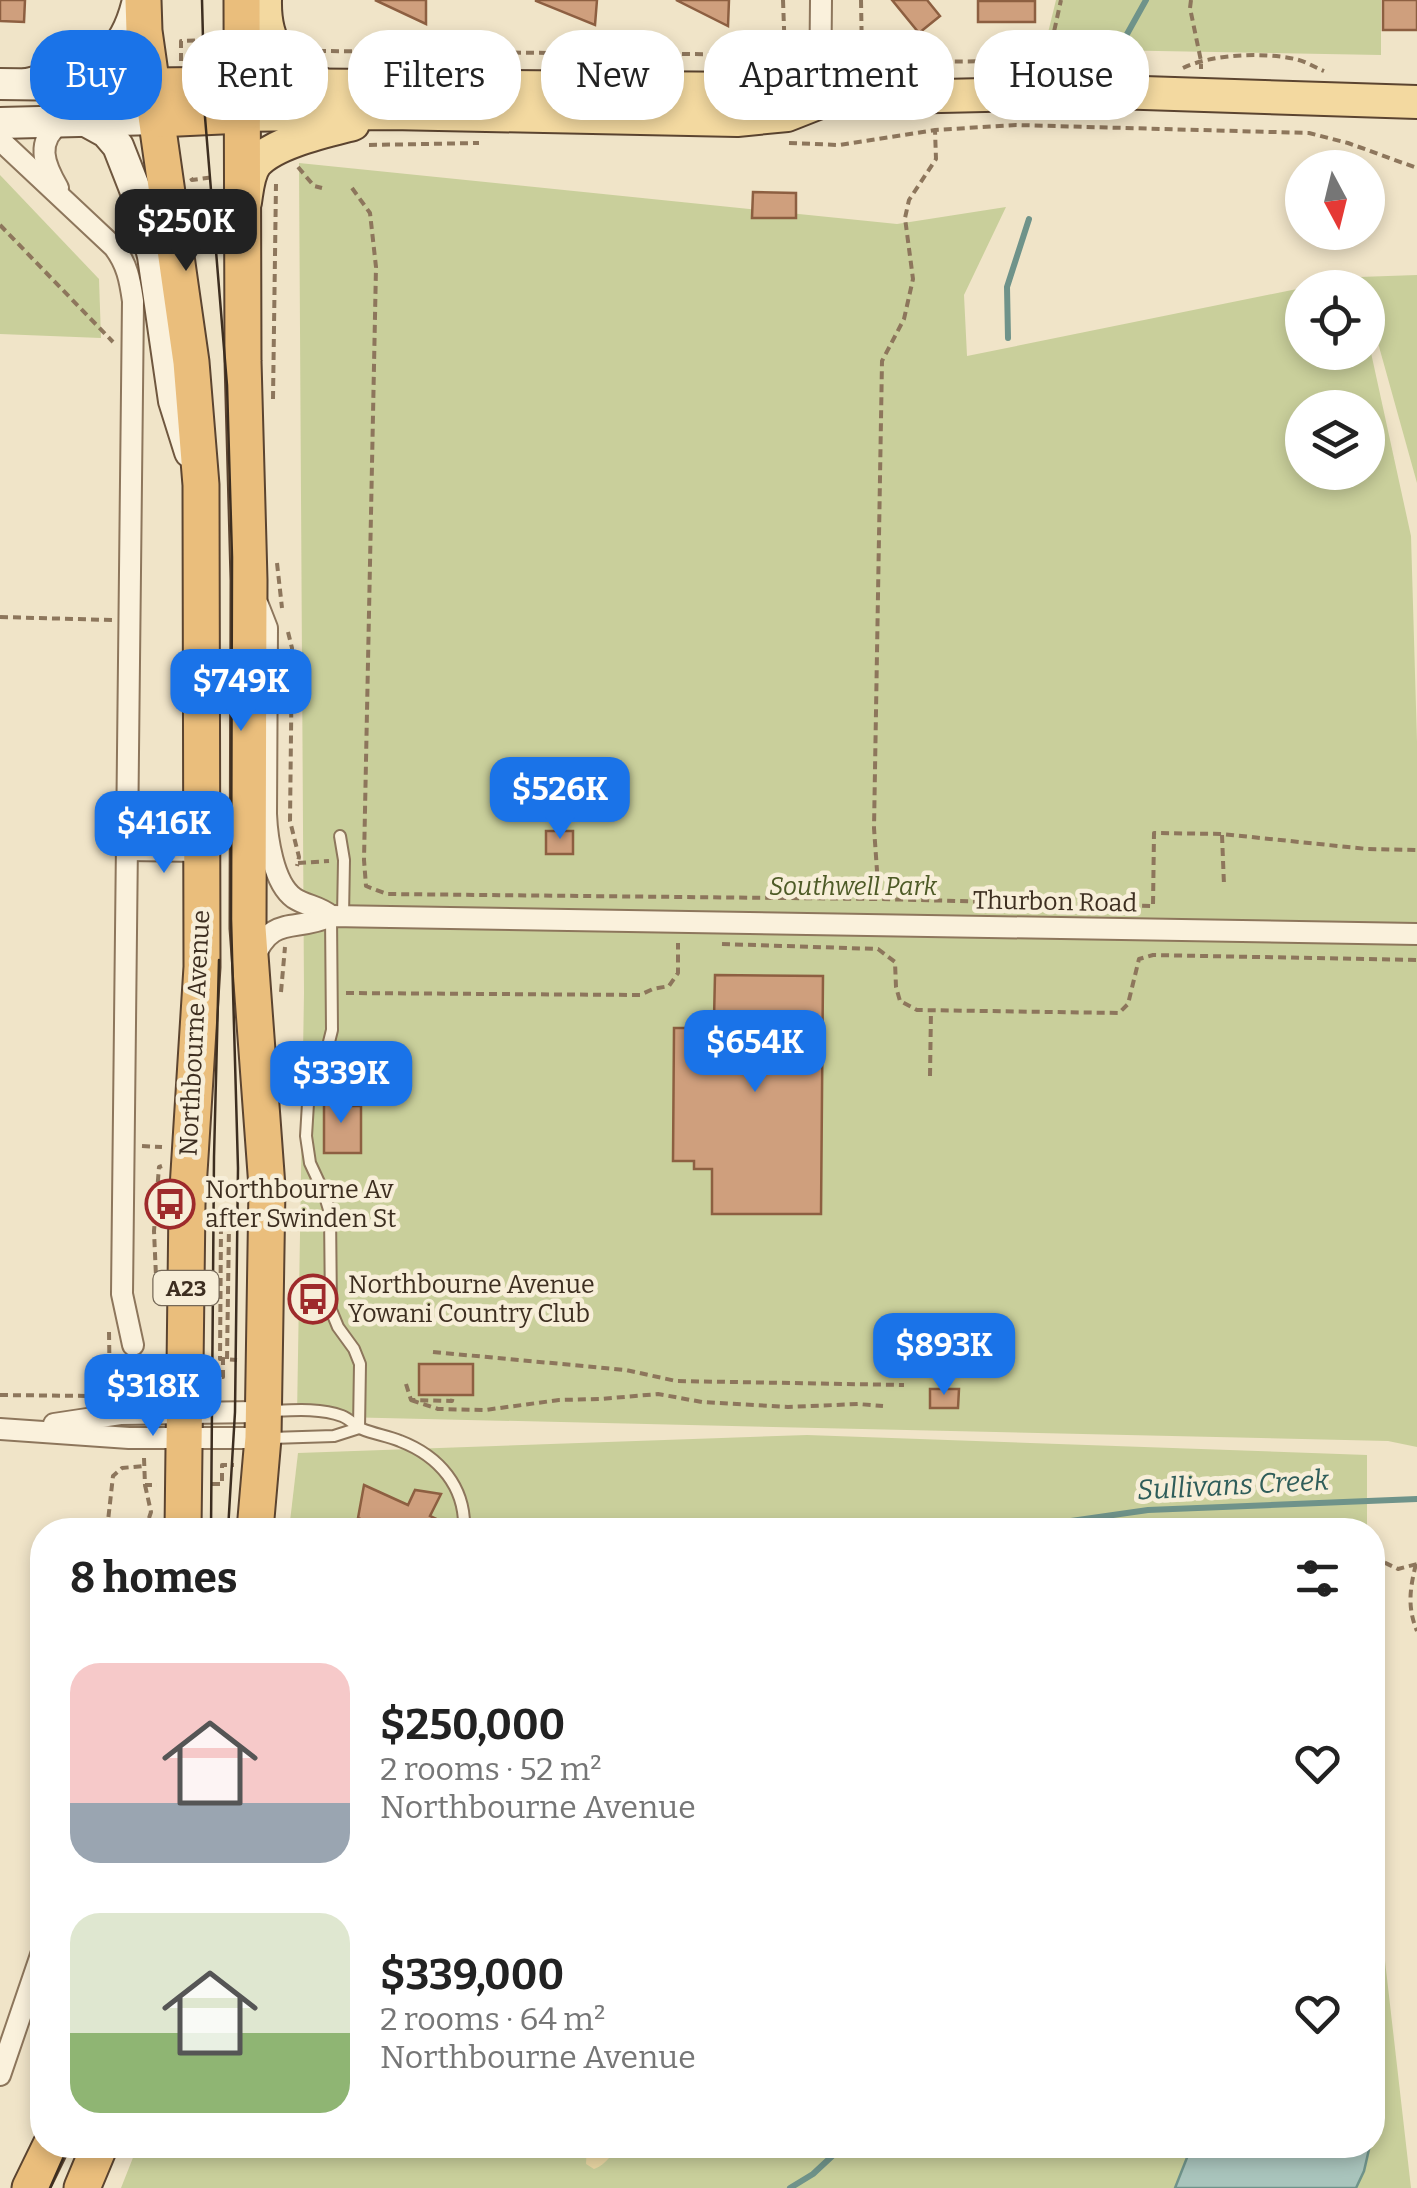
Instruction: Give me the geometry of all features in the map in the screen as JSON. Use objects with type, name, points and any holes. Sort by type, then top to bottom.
[{"type":"highway","name":"Northbourne Avenue","points":[[141,0],[144,30]]},
{"type":"highway","name":"Northbourne Avenue","points":[[242,0],[242,30]]},
{"type":"highway","name":"Northbourne Avenue","points":[[157,120],[191,362],[201,485],[202,967],[188,1204],[182,1518]]},
{"type":"highway","name":"Northbourne Avenue","points":[[243,120],[247,868],[250,968],[267,1187],[263,1425],[256,1518]]},
{"type":"highway","points":[[30,2188],[45,2158]]},
{"type":"highway","points":[[82,2188],[95,2158]]},
{"type":"main road","points":[[13,84],[98,65],[112,55],[141,0]]},
{"type":"main road","points":[[265,0],[268,30]]},
{"type":"main road","points":[[328,87],[704,89]]},
{"type":"main road","points":[[954,95],[1114,92],[1417,102]]},
{"type":"main road","points":[[521,116],[704,119]]},
{"type":"main road","points":[[0,123],[78,120]]},
{"type":"main road","points":[[244,207],[255,164],[281,146],[368,120]]},
{"type":"main road","points":[[74,121],[106,132],[118,146],[138,197],[153,256],[174,401],[201,485]]},
{"type":"street","points":[[821,0],[821,30]]},
{"type":"street","points":[[64,198],[44,156],[49,134],[74,121]]},
{"type":"street","points":[[0,140],[114,247],[128,271],[132,302],[122,1294],[133,1345]]},
{"type":"street","name":"Northbourne Avenue","points":[[248,580],[267,628],[266,828],[278,872]]},
{"type":"street","points":[[126,850],[202,851]]},
{"type":"street","name":"Thurbon Road","points":[[278,872],[293,897],[337,916]]},
{"type":"street","name":"Thurbon Road","points":[[250,968],[269,933],[284,926],[337,916],[1417,934]]},
{"type":"street","points":[[0,1429],[120,1414],[185,1426],[263,1425]]},
{"type":"street","points":[[0,2075],[30,1987]]},
{"type":"lane","points":[[340,836],[344,860],[331,1036],[309,1086],[306,1136],[310,1163],[330,1213],[331,1310],[360,1364],[359,1428]]},
{"type":"lane","points":[[263,1425],[317,1411],[343,1416],[359,1428],[409,1444],[441,1466],[457,1488],[464,1518]]},
{"type":"lane","points":[[263,1425],[334,1436],[359,1428]]},
{"type":"path","points":[[328,51],[784,55],[783,0]]},
{"type":"path","points":[[861,0],[862,56],[914,62],[1004,62],[1048,74],[1061,0]]},
{"type":"path","points":[[1192,0],[1190,8],[1201,61],[1278,56],[1300,60],[1330,74]]},
{"type":"path","points":[[1016,125],[1309,133],[1417,168]]},
{"type":"path","points":[[879,899],[874,828],[882,361],[904,319],[912,279],[905,218],[909,200],[936,159],[935,130]]},
{"type":"path","points":[[292,160],[314,186],[322,188]]},
{"type":"path","points":[[273,408],[279,175]]},
{"type":"path","points":[[192,180],[220,177]]},
{"type":"path","points":[[352,188],[370,213],[376,267],[366,886],[387,894],[1153,906],[1154,833],[1222,834],[1367,849],[1417,850]]},
{"type":"path","points":[[0,225],[120,349]]},
{"type":"path","points":[[275,553],[284,616]]},
{"type":"path","points":[[0,616],[117,620]]},
{"type":"path","points":[[288,632],[292,648],[290,821],[298,863]]},
{"type":"path","points":[[1222,834],[1224,885]]},
{"type":"path","points":[[332,993],[640,994],[669,986],[678,973],[678,943]]},
{"type":"path","points":[[714,944],[878,949],[894,962],[900,1000],[917,1010],[1119,1014],[1128,1004],[1139,960],[1153,955],[1417,960]]},
{"type":"path","points":[[930,1076],[931,1010]]},
{"type":"path","points":[[123,1146],[172,1148]]},
{"type":"path","points":[[221,1226],[220,1359],[225,1359],[230,1226]]},
{"type":"path","points":[[433,1352],[626,1370],[676,1382],[904,1384]]},
{"type":"path","points":[[406,1384],[412,1400]]},
{"type":"path","points":[[412,1400],[438,1409],[485,1410],[559,1400],[658,1394],[702,1402],[788,1407],[883,1406]]},
{"type":"path","points":[[412,1400],[452,1401],[453,1395]]},
{"type":"path","points":[[0,1396],[110,1396]]},
{"type":"path","points":[[108,1518],[113,1476],[122,1468],[143,1466]]},
{"type":"path","points":[[145,1485],[149,1518]]},
{"type":"path","points":[[1385,1563],[1398,1569],[1417,1564],[1409,1603],[1417,1631]]},
{"type":"green space","points":[[1056,0],[1381,0],[1381,55],[1149,51],[1149,30],[1049,30]]},
{"type":"green space","name":"Southwell Park","points":[[299,163],[897,224],[1006,207],[964,295],[967,356],[1285,291],[1285,370],[1375,370],[1379,390],[1285,390],[1285,490],[1385,490],[1385,417],[1411,536],[1417,742],[1417,1447],[1388,1441],[297,1416],[304,993]]},
{"type":"green space","points":[[0,175],[99,279],[101,338],[0,334]]},
{"type":"green space","points":[[1417,275],[1417,483],[1385,368],[1385,276]]},
{"type":"green space","points":[[807,1435],[1367,1455],[1367,1518],[290,1518],[298,1453]]},
{"type":"green space","points":[[1385,1961],[1411,2188],[121,2188],[133,2158],[1385,2158]]},
{"type":"sand","points":[[586,2158],[609,2158],[594,2169],[586,2164]]},
{"type":"water","points":[[1187,2158],[1367,2158],[1356,2188],[1175,2188]]},
{"type":"building","points":[[0,0],[25,0],[24,22],[0,21]]},
{"type":"building","points":[[375,0],[426,0],[426,24]]},
{"type":"building","points":[[536,0],[597,0],[595,25],[536,1]]},
{"type":"building","points":[[676,0],[729,0],[728,26]]},
{"type":"building","points":[[892,0],[927,0],[940,16],[923,30],[917,30]]},
{"type":"building","points":[[1383,0],[1417,0],[1417,30],[1383,30]]},
{"type":"building","points":[[978,1],[1035,1],[1035,22],[978,22]]},
{"type":"building","points":[[753,192],[796,193],[796,218],[752,218]]},
{"type":"building","points":[[546,831],[573,831],[573,854],[546,854]]},
{"type":"building","points":[[715,975],[823,976],[821,1214],[712,1214],[712,1169],[694,1169],[694,1161],[673,1161],[674,1028],[695,1028],[696,1019],[714,1019]]},
{"type":"building","points":[[324,1094],[345,1094],[345,1106],[361,1106],[361,1153],[324,1153]]},
{"type":"building","points":[[419,1364],[473,1364],[473,1395],[419,1395]]},
{"type":"building","points":[[930,1389],[959,1389],[958,1408],[930,1408]]},
{"type":"building","points":[[364,1485],[408,1505],[415,1490],[441,1494],[430,1516],[434,1518],[358,1518]]},
{"type":"waterway","name":"Sullivans Creek","points":[[1129,30],[1146,0]]},
{"type":"waterway","name":"Sullivans Creek","points":[[1008,338],[1007,287],[1029,219]]},
{"type":"waterway","name":"Sullivans Creek","points":[[1092,1518],[1148,1510],[1417,1499]]},
{"type":"waterway","name":"Sullivans Creek","points":[[790,2188],[830,2158]]},
{"type":"tram line","points":[[202,0],[205,117],[227,385],[232,557],[231,919],[238,1168],[235,1412],[229,1518]]},
{"type":"tram line","points":[[211,1518],[219,960]]},
{"type":"tram line","points":[[50,2188],[63,2158]]},
{"type":"place","name":"Northbourne Av after Swinden St","points":[[170,1204]]},
{"type":"place","name":"Northbourne Avenue Yowani Country Club","points":[[313,1299]]}]
